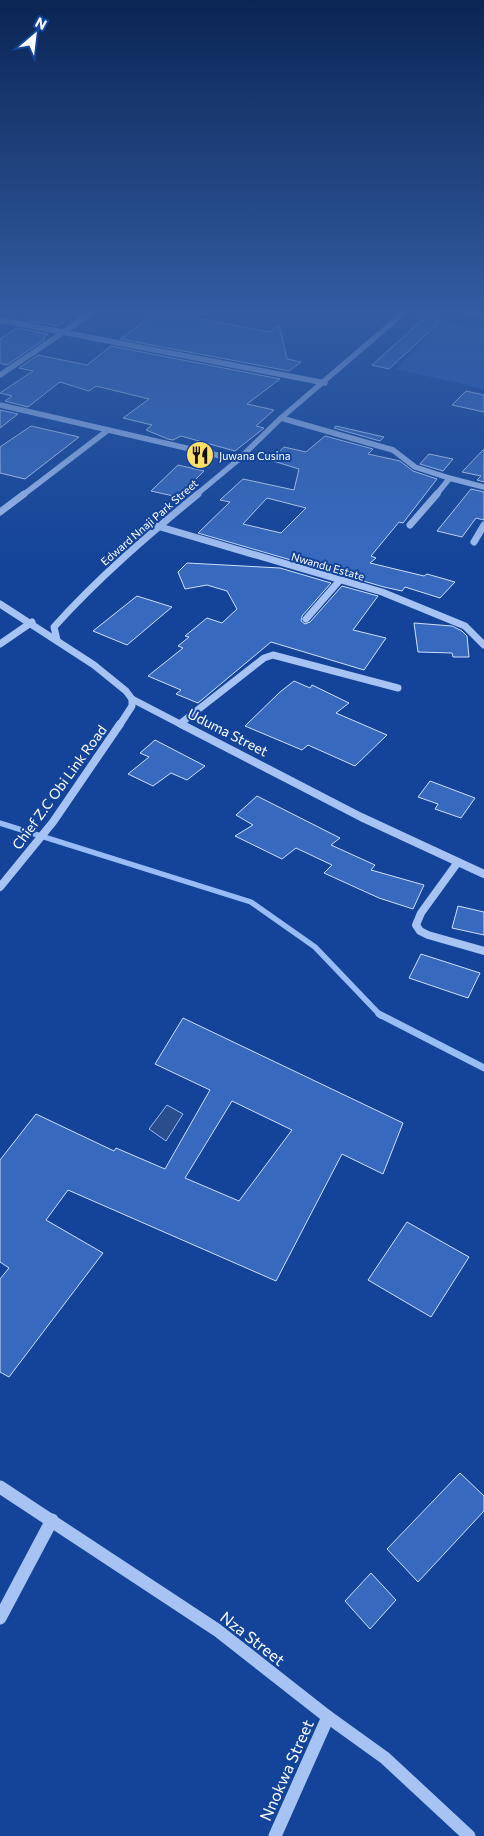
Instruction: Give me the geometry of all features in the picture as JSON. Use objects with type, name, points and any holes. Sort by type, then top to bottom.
[{"type":"street","name":"Edward Nnaji Park Street","points":[[57,640],[54,628],[104,574],[157,526],[238,460],[282,418],[309,396]]},
{"type":"street","points":[[0,405],[238,460]]},
{"type":"street","points":[[282,418],[393,450],[398,452],[406,462],[414,466],[449,479],[484,487]]},
{"type":"street","points":[[0,512],[108,430]]},
{"type":"street","points":[[410,525],[449,479]]},
{"type":"street","points":[[474,542],[484,525]]},
{"type":"street","name":"Nwandu Estate","points":[[157,526],[382,592],[465,626],[484,645]]},
{"type":"street","points":[[306,618],[340,580]]},
{"type":"street","name":"Uduma Street","points":[[0,604],[32,622],[127,690],[132,699],[361,817],[484,874]]},
{"type":"street","points":[[0,644],[32,622]]},
{"type":"street","points":[[181,723],[264,658],[273,655],[398,688]]},
{"type":"street","name":"Chief Z.C Obi Link Road","points":[[0,887],[23,860],[103,752],[132,706],[132,699]]},
{"type":"street","points":[[458,862],[420,913],[416,925],[420,931],[428,935],[484,951]]},
{"type":"street","name":"Nza Street","points":[[0,1487],[217,1630],[328,1717],[385,1758],[469,1836]]},
{"type":"street","points":[[0,1618],[52,1520]]},
{"type":"street","name":"Nnokwa Street","points":[[275,1836],[328,1717]]},
{"type":"shaded area","points":[[167,1105],[183,1114],[166,1141],[149,1129]]},
{"type":"building","points":[[12,396],[42,396],[28,407],[5,401]]},
{"type":"building","points":[[135,396],[258,396],[247,404],[274,410],[256,426],[264,428],[235,451],[181,436],[173,440],[168,439],[146,430],[152,425],[123,418],[149,399]]},
{"type":"building","points":[[461,396],[484,396],[484,412],[452,405]]},
{"type":"building","points":[[0,410],[18,414],[0,428]]},
{"type":"building","points":[[31,426],[79,437],[25,479],[0,473],[0,447]]},
{"type":"building","points":[[336,426],[384,437],[380,441],[334,428]]},
{"type":"building","points":[[325,436],[373,449],[368,454],[400,461],[413,471],[437,479],[403,523],[399,522],[371,556],[376,558],[370,563],[424,576],[427,574],[455,582],[440,598],[405,587],[402,591],[384,587],[198,533],[230,502],[220,500],[243,479],[294,490],[299,469],[270,460],[284,447],[306,452]],"holes":[[[267,498],[306,508],[281,533],[243,524]]]},
{"type":"building","points":[[484,449],[484,482],[477,480],[481,476],[462,472]]},
{"type":"building","points":[[429,454],[453,459],[443,471],[420,464]]},
{"type":"building","points":[[178,465],[204,471],[178,497],[151,491]]},
{"type":"building","points":[[471,489],[484,492],[484,520],[476,518],[462,537],[437,531]]},
{"type":"building","points":[[187,563],[280,568],[331,583],[302,616],[301,621],[305,624],[310,622],[342,586],[378,596],[353,630],[386,638],[364,670],[271,642],[198,703],[176,694],[181,690],[148,676],[183,648],[178,646],[189,637],[185,636],[207,618],[222,623],[237,609],[227,591],[207,585],[185,589],[178,572]]},
{"type":"building","points":[[137,596],[172,607],[127,645],[93,631]]},
{"type":"building","points":[[414,623],[452,626],[462,631],[467,636],[469,657],[453,657],[452,653],[418,652]]},
{"type":"building","points":[[294,681],[310,688],[312,685],[349,703],[336,713],[387,735],[355,766],[308,745],[302,750],[245,726]]},
{"type":"building","points":[[155,740],[205,766],[187,780],[171,773],[153,786],[128,774],[149,757],[140,753]]},
{"type":"building","points":[[430,781],[475,798],[461,818],[435,809],[438,804],[418,797]]},
{"type":"building","points":[[257,796],[340,838],[331,845],[375,865],[371,870],[424,885],[413,909],[379,898],[324,873],[332,865],[296,848],[282,859],[235,836],[253,825],[236,815]]},
{"type":"building","points":[[458,906],[484,912],[484,935],[452,928]]},
{"type":"building","points":[[421,954],[480,973],[468,998],[409,978]]},
{"type":"building","points":[[183,1018],[403,1123],[383,1174],[342,1154],[276,1281],[68,1190],[46,1220],[103,1253],[9,1377],[0,1372],[0,1279],[9,1268],[0,1262],[0,1160],[36,1114],[114,1151],[116,1148],[165,1169],[210,1090],[155,1064]],"holes":[[[232,1101],[292,1130],[239,1201],[185,1178]]]},
{"type":"building","points":[[407,1222],[469,1257],[431,1317],[368,1280]]},
{"type":"building","points":[[460,1473],[484,1496],[484,1511],[418,1582],[387,1549]]},
{"type":"building","points":[[371,1573],[396,1600],[370,1629],[345,1601]]},
{"type":"waterway","points":[[0,823],[251,902],[315,947],[379,1014]]},
{"type":"waterway","points":[[379,1014],[484,1068]]},
{"type":"place","name":"Juwana Cusina","points":[[200,455]]}]
